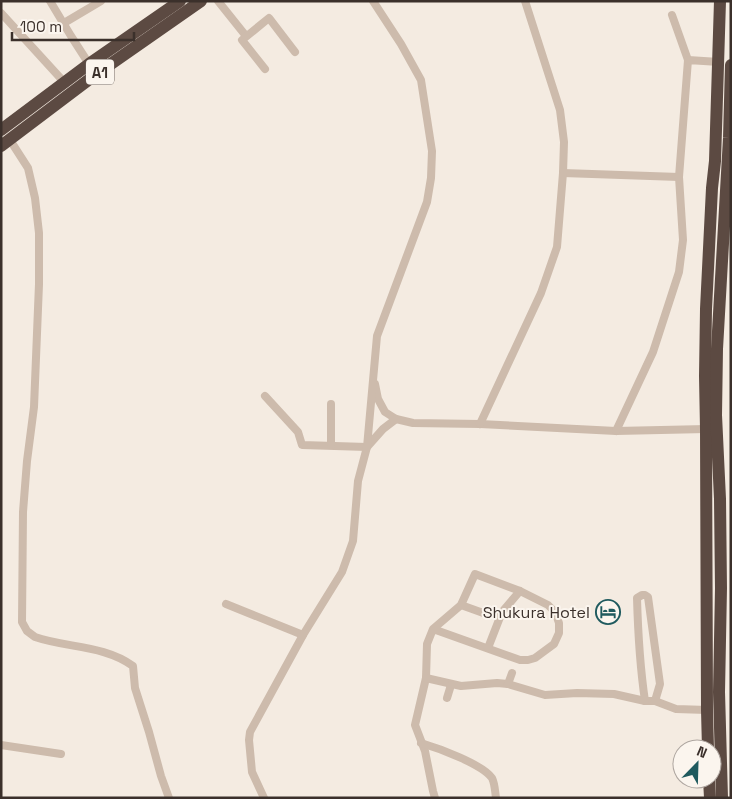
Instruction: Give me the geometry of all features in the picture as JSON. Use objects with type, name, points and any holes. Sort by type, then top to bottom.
[{"type":"highway","name":"A1","points":[[1,130],[64,82],[180,1]]},
{"type":"highway","name":"A1","points":[[6,143],[95,75],[201,1]]},
{"type":"highway","points":[[720,1],[730,140],[723,245],[726,277],[717,349],[716,415],[726,573],[719,692],[722,798]]},
{"type":"highway","points":[[707,739],[706,309],[712,188],[725,64]]},
{"type":"highway","points":[[723,245],[731,218]]},
{"type":"street","points":[[50,1],[89,64]]},
{"type":"street","points":[[64,23],[101,1]]},
{"type":"street","points":[[218,1],[246,36]]},
{"type":"street","points":[[264,798],[252,772],[250,732],[304,635],[342,572],[353,541],[358,481],[367,447],[377,336],[428,202],[432,152],[421,80],[374,1]]},
{"type":"street","points":[[480,424],[541,293],[557,247],[564,142],[560,110],[525,1]]},
{"type":"street","points":[[1,13],[64,82]]},
{"type":"street","points":[[616,431],[653,352],[679,272],[683,240],[679,177],[688,60],[672,15]]},
{"type":"street","points":[[265,69],[242,40],[269,18],[295,52]]},
{"type":"street","points":[[688,60],[725,64]]},
{"type":"street","points":[[6,143],[28,168],[35,198],[39,233],[34,407],[23,512],[22,622],[27,631],[35,637],[104,652],[125,660],[133,666],[135,688],[169,798]]},
{"type":"street","points":[[563,173],[679,177]]},
{"type":"street","points":[[373,374],[378,399],[385,412],[396,419],[413,423],[480,424],[616,431],[706,429]]},
{"type":"street","points":[[266,396],[298,432],[302,445],[367,447]]},
{"type":"street","points":[[331,404],[331,445]]},
{"type":"street","points":[[367,447],[383,429],[396,419]]},
{"type":"street","points":[[433,629],[514,659],[528,660],[539,656],[551,647],[557,641],[560,628],[558,617],[545,602],[475,574],[461,605],[433,629],[427,644],[426,678],[415,725],[425,752],[435,798]]},
{"type":"street","points":[[488,648],[502,612],[520,591]]},
{"type":"street","points":[[645,701],[638,638],[638,598],[642,595],[648,597],[660,684],[655,702]]},
{"type":"street","points":[[226,604],[304,635]]},
{"type":"street","points":[[461,605],[486,614]]},
{"type":"street","points":[[638,638],[653,638]]},
{"type":"street","points":[[508,684],[512,673]]},
{"type":"street","points":[[426,678],[461,686],[508,684],[545,695],[578,693],[614,694],[655,702],[676,709],[706,710]]},
{"type":"street","points":[[447,698],[451,684]]},
{"type":"street","points":[[421,743],[446,751],[486,773],[492,779],[496,798]]},
{"type":"street","points":[[1,745],[61,754]]},
{"type":"place","name":"Shukura Hotel","points":[[608,612]]}]
